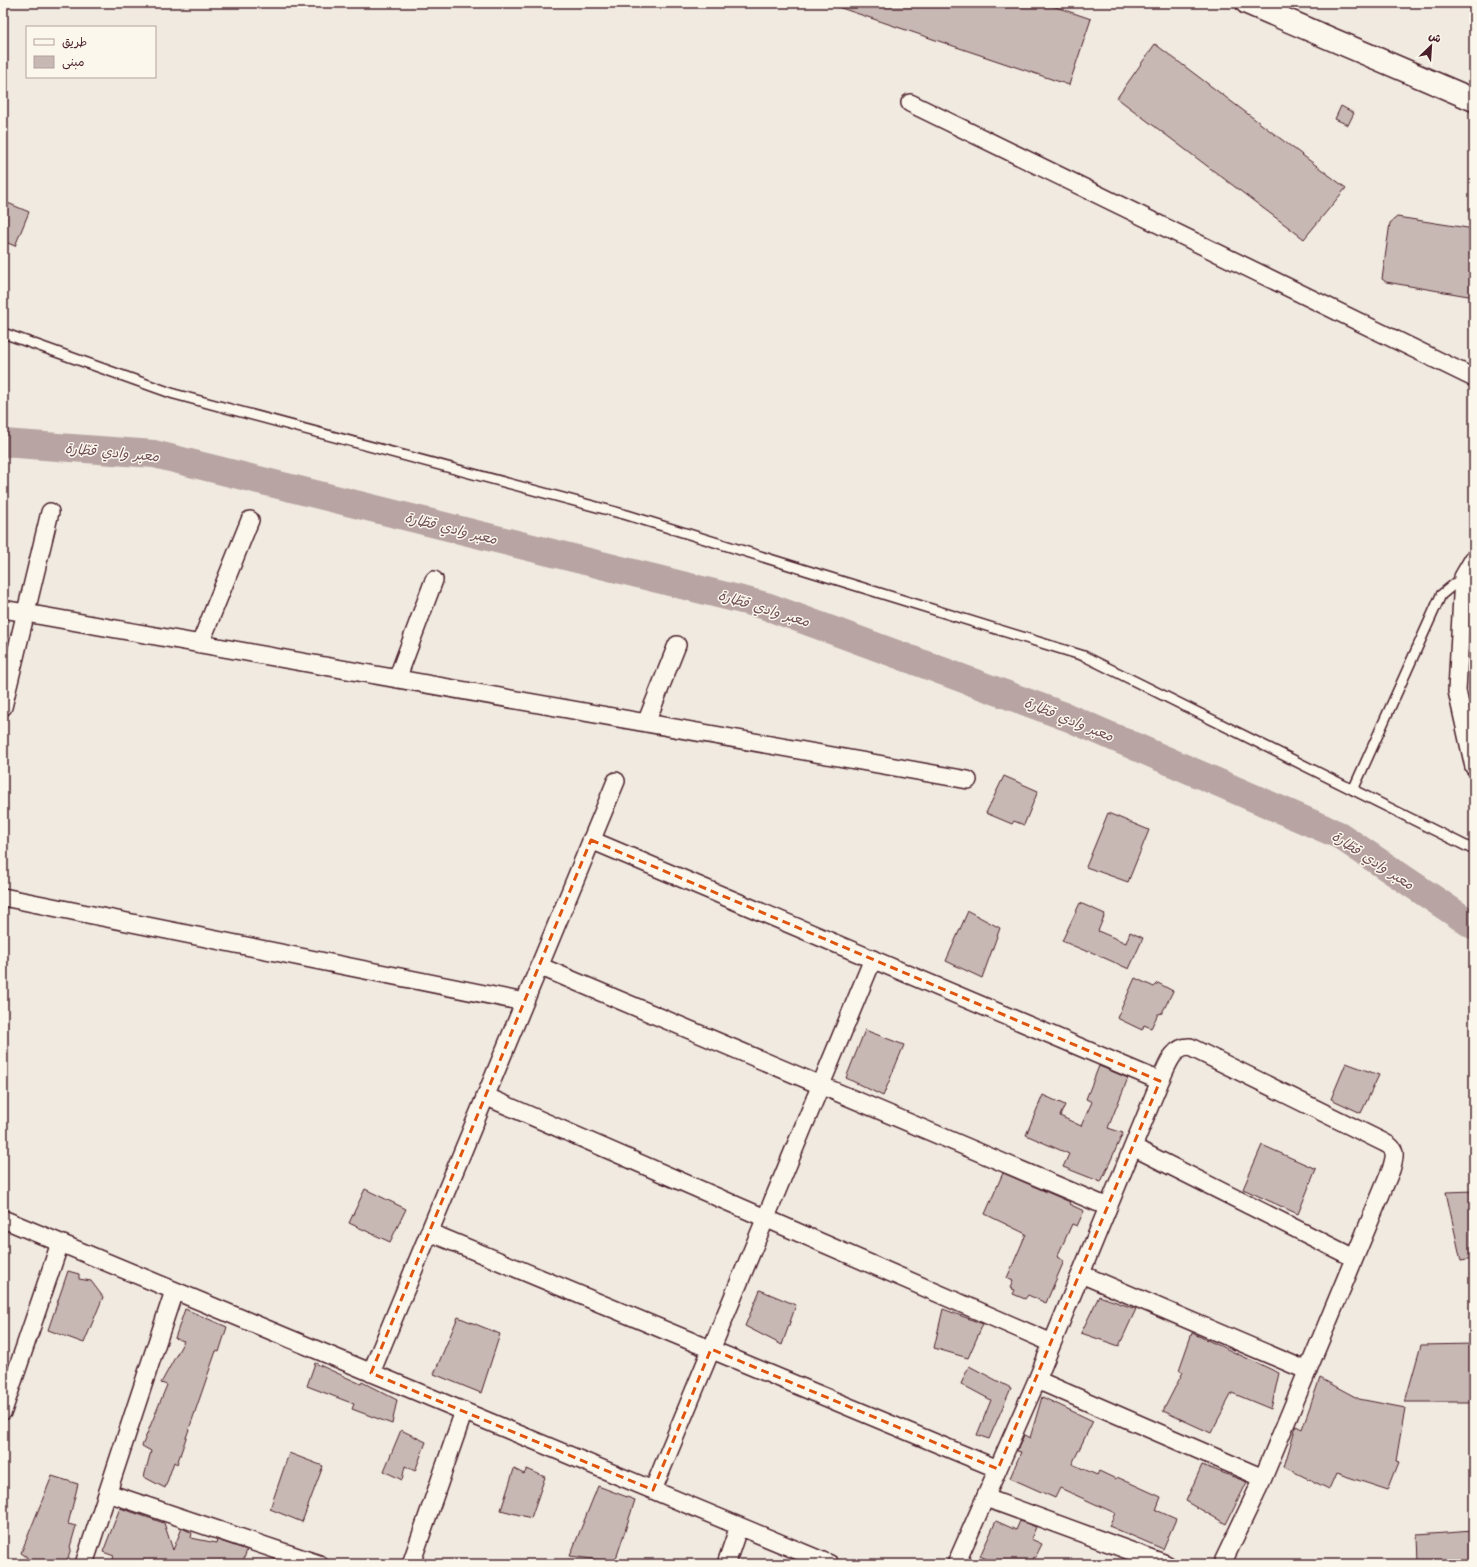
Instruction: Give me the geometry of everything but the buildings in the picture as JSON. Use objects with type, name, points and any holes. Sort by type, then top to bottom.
[{"type":"street","points":[[1247,3],[1474,100]]},
{"type":"street","points":[[910,104],[1474,378]]},
{"type":"street","points":[[3,707],[27,613],[50,512]]},
{"type":"street","points":[[200,644],[250,520]]},
{"type":"street","points":[[1474,558],[1463,577],[1457,691],[1474,767]]},
{"type":"street","points":[[397,679],[434,580]]},
{"type":"street","points":[[3,609],[968,780]]},
{"type":"street","points":[[646,723],[677,645]]},
{"type":"street","points":[[371,1373],[616,781]]},
{"type":"street","points":[[591,840],[1160,1081]]},
{"type":"street","points":[[3,897],[524,1002]]},
{"type":"street","points":[[653,1490],[873,959]]},
{"type":"street","points":[[539,966],[1108,1207]]},
{"type":"street","points":[[956,1564],[1037,1380],[1160,1081],[1172,1056],[1178,1050],[1190,1047],[1390,1146],[1394,1151],[1391,1170],[1308,1371],[1263,1478],[1222,1564]]},
{"type":"street","points":[[486,1096],[1052,1343]]},
{"type":"street","points":[[1133,1147],[1354,1258]]},
{"type":"street","points":[[3,1219],[830,1564]]},
{"type":"street","points":[[429,1232],[998,1469]]},
{"type":"street","points":[[3,1411],[60,1243]]},
{"type":"street","points":[[1080,1274],[1308,1371]]},
{"type":"street","points":[[84,1564],[174,1291]]},
{"type":"street","points":[[1037,1380],[1263,1478]]},
{"type":"street","points":[[411,1564],[464,1411]]},
{"type":"street","points":[[108,1493],[320,1564]]},
{"type":"street","points":[[986,1498],[1166,1564]]},
{"type":"street","points":[[726,1564],[739,1526]]},
{"type":"lane","points":[[3,333],[174,394],[627,514],[1084,656],[1474,850]]},
{"type":"lane","points":[[1353,790],[1441,595],[1463,577]]},
{"type":"highlighted area","points":[[591,840],[1160,1081],[998,1469],[711,1349],[653,1490],[371,1373]]},
{"type":"waterway","name":"معبر وادي قطّارة","points":[[3,443],[154,454],[766,606],[1067,717],[1339,835],[1474,926]]}]
